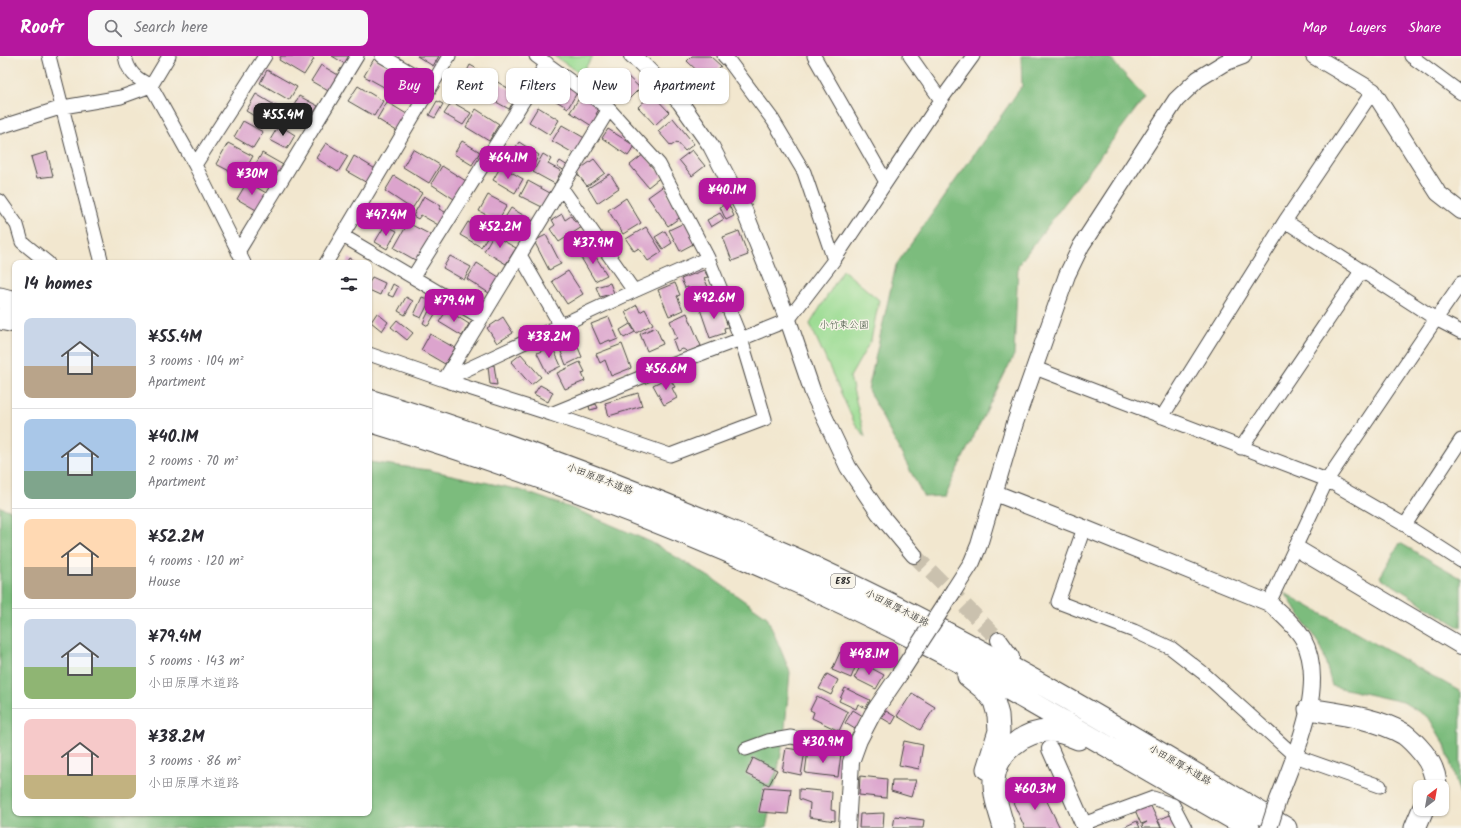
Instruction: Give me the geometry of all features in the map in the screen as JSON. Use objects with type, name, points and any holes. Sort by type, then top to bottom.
[{"type":"highway","points":[[0,298],[12,301]]},
{"type":"highway","points":[[0,319],[12,321]]},
{"type":"highway","name":"小田原厚木道路","points":[[372,401],[427,418],[564,465],[683,511],[817,568],[914,616],[1010,667],[1087,710],[1286,828]]},
{"type":"highway","name":"小田原厚木道路","points":[[372,422],[422,437],[549,480],[676,530],[806,586],[935,649],[1249,828]]},
{"type":"highway","points":[[935,649],[984,689],[994,701],[998,715],[999,731],[990,759],[983,790],[993,828]]},
{"type":"highway","points":[[1309,709],[1344,724],[1389,738],[1406,748],[1419,763],[1425,780]]},
{"type":"highway","points":[[1309,709],[1358,718],[1386,726],[1404,734],[1418,747],[1430,762],[1436,780]]},
{"type":"highway","points":[[1004,828],[995,796],[994,780],[997,767],[1005,753],[1017,742],[1032,733],[1049,731],[1068,735],[1128,762],[1204,802]]},
{"type":"highway","points":[[1415,828],[1420,816]]},
{"type":"highway","points":[[1427,828],[1431,816]]},
{"type":"street","points":[[49,56],[101,260]]},
{"type":"street","points":[[125,56],[126,62],[136,78],[151,86],[195,165],[241,258]]},
{"type":"street","points":[[0,127],[63,107],[121,97],[151,86],[169,56]]},
{"type":"street","points":[[195,165],[265,56]]},
{"type":"street","points":[[241,258],[357,56]]},
{"type":"street","points":[[382,56],[403,68]]},
{"type":"street","points":[[434,82],[449,56]]},
{"type":"street","points":[[632,56],[638,60],[680,102],[711,146],[744,210],[788,320],[813,393],[848,466],[879,513],[914,555]]},
{"type":"street","points":[[724,56],[772,120],[804,172],[834,260]]},
{"type":"street","points":[[814,56],[886,182]]},
{"type":"street","points":[[910,56],[941,100]]},
{"type":"street","points":[[551,414],[788,320],[834,260],[941,100],[973,56]]},
{"type":"street","points":[[847,828],[851,762],[859,740],[873,713],[972,562],[979,545],[1015,423],[1067,275],[1081,246],[1176,100],[1198,79],[1224,63],[1243,56]]},
{"type":"street","points":[[1314,56],[1373,91],[1438,193],[1461,211]]},
{"type":"street","points":[[1411,56],[1461,93]]},
{"type":"street","points":[[372,355],[670,455],[765,420],[741,339],[708,258],[659,164],[609,109],[541,59],[413,277]]},
{"type":"street","points":[[1162,417],[1285,221],[1373,91]]},
{"type":"street","points":[[328,260],[421,104]]},
{"type":"street","points":[[444,380],[609,109]]},
{"type":"street","points":[[562,187],[634,291]]},
{"type":"street","points":[[0,201],[17,225],[22,242],[44,260]]},
{"type":"street","points":[[1285,221],[1436,319],[1461,332]]},
{"type":"street","points":[[343,236],[482,318]]},
{"type":"street","points":[[520,255],[561,326]]},
{"type":"street","points":[[444,380],[708,258]]},
{"type":"street","points":[[1241,448],[1362,270]]},
{"type":"street","points":[[1269,604],[1327,480],[1461,283]]},
{"type":"street","points":[[1035,368],[1327,480],[1405,525],[1461,561]]},
{"type":"street","points":[[1405,525],[1461,440]]},
{"type":"street","points":[[995,493],[1269,604],[1290,621],[1303,639],[1310,658],[1312,677],[1309,709],[1295,756],[1269,828]]},
{"type":"street","points":[[1084,528],[1058,602],[1134,631],[1170,648],[1202,672],[1295,756],[1380,786]]},
{"type":"street","points":[[1296,548],[1461,646]]},
{"type":"street","points":[[1000,640],[1011,657]]},
{"type":"street","points":[[746,749],[768,741],[791,737],[855,751]]},
{"type":"street","points":[[1050,749],[1084,826],[1153,798],[1173,805],[1184,828]]},
{"type":"green space","points":[[554,56],[593,56],[585,68],[578,68],[578,72]]},
{"type":"green space","points":[[1021,56],[1108,56],[1145,97],[1018,265],[1014,355],[944,496],[924,497],[868,390],[896,265],[1022,86]]},
{"type":"green space","name":"小竹東公園","points":[[843,270],[879,300],[871,340],[850,377],[865,437],[854,422],[810,324]]},
{"type":"green space","points":[[372,462],[429,470],[520,490],[577,510],[651,542],[716,581],[767,617],[790,672],[784,739],[766,828],[0,828],[0,507],[12,511],[12,816],[372,816]]},
{"type":"green space","points":[[1400,543],[1461,578],[1461,628],[1380,577]]},
{"type":"green space","points":[[1285,593],[1461,692],[1460,795],[1445,745],[1429,718],[1403,702],[1332,686],[1322,649]]},
{"type":"building","points":[[281,56],[309,56],[314,59],[304,75],[279,60]]},
{"type":"building","points":[[332,56],[352,56],[347,65]]},
{"type":"building","points":[[417,56],[439,56],[433,66]]},
{"type":"building","points":[[692,56],[710,56],[721,66],[719,68],[694,68],[687,61]]},
{"type":"building","points":[[374,59],[390,68],[384,68],[384,87],[364,76]]},
{"type":"building","points":[[321,65],[340,76],[330,92],[311,81]]},
{"type":"building","points":[[470,65],[476,68],[468,68]]},
{"type":"building","points":[[267,70],[297,87],[289,100],[260,83]]},
{"type":"building","points":[[631,80],[639,87],[639,89],[631,97]]},
{"type":"building","points":[[498,82],[506,87],[506,104],[512,104],[509,109],[498,103]]},
{"type":"building","points":[[358,86],[383,101],[374,116],[348,101]]},
{"type":"building","points":[[570,86],[578,91],[568,108],[561,104],[570,104]]},
{"type":"building","points":[[256,94],[281,109],[271,126],[246,111]]},
{"type":"building","points":[[299,96],[318,106],[309,121],[291,111]]},
{"type":"building","points":[[578,100],[578,104],[598,104],[601,106],[596,114],[601,117],[595,128],[570,112]]},
{"type":"building","points":[[437,101],[443,104],[435,118],[429,115]]},
{"type":"building","points":[[386,104],[390,104],[410,116],[400,133],[377,119]]},
{"type":"building","points":[[451,104],[455,104],[471,113],[463,125],[444,114]]},
{"type":"building","points":[[641,104],[661,104],[669,112],[655,125],[638,107]]},
{"type":"building","points":[[538,107],[559,120],[550,135],[529,122]]},
{"type":"building","points":[[476,109],[499,124],[489,141],[466,127]]},
{"type":"building","points":[[673,118],[694,144],[685,151],[677,142],[671,146],[658,131]]},
{"type":"building","points":[[243,121],[263,132],[253,148],[234,137]]},
{"type":"building","points":[[279,125],[295,135],[287,149],[270,140]]},
{"type":"building","points":[[562,125],[588,140],[575,154],[552,141]]},
{"type":"building","points":[[608,129],[635,146],[628,156],[602,138]]},
{"type":"building","points":[[462,141],[480,152],[472,165],[454,154]]},
{"type":"building","points":[[519,142],[539,155],[532,168],[511,155]]},
{"type":"building","points":[[228,143],[253,156],[241,177],[216,164]]},
{"type":"building","points":[[326,143],[348,156],[338,172],[316,158]]},
{"type":"building","points":[[413,149],[440,165],[429,183],[403,167]]},
{"type":"building","points":[[692,150],[705,166],[692,176],[679,160]]},
{"type":"building","points":[[47,152],[53,176],[37,178],[31,157]]},
{"type":"building","points":[[262,153],[285,166],[275,181],[253,169]]},
{"type":"building","points":[[543,154],[551,159],[548,164],[561,171],[555,184],[533,172]]},
{"type":"building","points":[[644,154],[662,176],[648,187],[630,165]]},
{"type":"building","points":[[354,156],[377,170],[369,184],[346,171]]},
{"type":"building","points":[[594,159],[605,173],[587,186],[576,172]]},
{"type":"building","points":[[560,161],[571,168],[568,173],[557,166]]},
{"type":"building","points":[[442,166],[466,181],[454,199],[431,184]]},
{"type":"building","points":[[501,166],[523,179],[515,193],[493,180]]},
{"type":"building","points":[[610,174],[619,188],[597,203],[588,188]]},
{"type":"building","points":[[394,176],[422,193],[412,209],[385,191]]},
{"type":"building","points":[[528,181],[550,193],[542,207],[520,196]]},
{"type":"building","points":[[247,182],[268,194],[258,211],[237,199]]},
{"type":"building","points":[[665,185],[669,192],[667,194],[682,216],[668,226],[648,197]]},
{"type":"building","points":[[488,195],[507,205],[498,221],[479,211]]},
{"type":"building","points":[[424,196],[441,206],[439,209],[447,213],[440,226],[421,215],[418,219],[413,216]]},
{"type":"building","points":[[626,198],[641,223],[623,234],[608,210]]},
{"type":"building","points":[[728,203],[734,216],[726,220],[720,207]]},
{"type":"building","points":[[511,208],[535,222],[525,239],[501,224]]},
{"type":"building","points":[[720,213],[724,219],[711,227],[707,220]]},
{"type":"building","points":[[562,214],[565,220],[571,216],[575,222],[577,221],[582,227],[559,242],[550,229],[555,225],[552,220]]},
{"type":"building","points":[[468,222],[489,234],[481,247],[460,235]]},
{"type":"building","points":[[686,222],[697,242],[680,251],[669,230]]},
{"type":"building","points":[[408,223],[431,235],[417,261],[394,248]]},
{"type":"building","points":[[385,225],[397,231],[387,249],[375,242]]},
{"type":"building","points":[[646,227],[662,252],[648,261],[639,248],[634,251],[626,239]]},
{"type":"building","points":[[665,231],[672,243],[663,249],[655,237]]},
{"type":"building","points":[[739,231],[748,255],[732,261],[723,237]]},
{"type":"building","points":[[493,235],[516,248],[506,264],[484,251]]},
{"type":"building","points":[[546,235],[561,264],[549,270],[534,241]]},
{"type":"building","points":[[591,249],[607,275],[595,281],[580,256]]},
{"type":"building","points":[[450,256],[471,267],[464,280],[443,268]]},
{"type":"building","points":[[477,263],[502,279],[492,295],[467,279]]},
{"type":"building","points":[[704,270],[708,277],[704,278],[709,289],[705,291],[707,297],[694,302],[688,287],[685,288],[681,279]]},
{"type":"building","points":[[568,271],[583,294],[567,304],[552,281]]},
{"type":"building","points":[[372,277],[385,283],[380,295],[372,291]]},
{"type":"building","points":[[610,283],[614,293],[600,297],[596,287]]},
{"type":"building","points":[[675,283],[680,295],[677,296],[683,310],[669,316],[658,290]]},
{"type":"building","points":[[393,284],[398,287],[393,297],[388,295]]},
{"type":"building","points":[[406,297],[413,301],[405,315],[398,311]]},
{"type":"building","points":[[422,297],[430,300],[421,318],[414,315]]},
{"type":"building","points":[[720,302],[728,327],[724,328],[725,333],[710,338],[700,309]]},
{"type":"building","points":[[637,305],[640,312],[645,309],[653,324],[636,333],[625,312]]},
{"type":"building","points":[[447,310],[469,324],[462,336],[439,322]]},
{"type":"building","points":[[429,311],[435,314],[428,326],[423,323]]},
{"type":"building","points":[[377,313],[388,322],[382,331],[372,323]]},
{"type":"building","points":[[687,313],[701,346],[688,352],[683,349],[677,351],[673,340],[677,338],[670,321]]},
{"type":"building","points":[[503,317],[513,333],[497,343],[487,328]]},
{"type":"building","points":[[609,317],[618,339],[600,344],[591,324]]},
{"type":"building","points":[[397,320],[413,333],[407,340],[391,327]]},
{"type":"building","points":[[630,324],[635,332],[624,338],[620,330]]},
{"type":"building","points":[[656,327],[663,344],[647,351],[640,334]]},
{"type":"building","points":[[430,334],[455,348],[445,364],[421,350]]},
{"type":"building","points":[[622,344],[631,368],[611,376],[605,360],[600,363],[596,354]]},
{"type":"building","points":[[577,345],[582,357],[566,365],[561,352]]},
{"type":"building","points":[[552,346],[561,366],[547,373],[537,353]]},
{"type":"building","points":[[521,354],[541,377],[531,385],[511,362]]},
{"type":"building","points":[[580,362],[585,372],[582,373],[585,381],[565,389],[557,373]]},
{"type":"building","points":[[494,365],[497,385],[490,384],[488,366]]},
{"type":"building","points":[[665,379],[666,381],[670,379],[675,387],[672,388],[677,398],[664,405],[653,385]]},
{"type":"building","points":[[540,385],[553,392],[548,402],[534,394]]},
{"type":"building","points":[[638,393],[642,406],[609,416],[605,403]]},
{"type":"building","points":[[596,404],[598,408],[590,410],[589,406]]},
{"type":"building","points":[[840,652],[858,660],[851,678],[832,670]]},
{"type":"building","points":[[862,663],[884,675],[876,689],[854,678]]},
{"type":"building","points":[[827,674],[838,680],[831,695],[819,689]]},
{"type":"building","points":[[845,688],[870,700],[866,708],[858,704],[856,709],[839,701]]},
{"type":"building","points":[[912,693],[935,707],[920,730],[897,716]]},
{"type":"building","points":[[817,696],[848,712],[839,731],[812,718],[814,712],[810,710]]},
{"type":"building","points":[[853,710],[863,716],[855,729],[845,723]]},
{"type":"building","points":[[886,711],[896,717],[892,724],[882,718]]},
{"type":"building","points":[[904,741],[923,745],[919,769],[899,765]]},
{"type":"building","points":[[786,748],[805,751],[801,775],[782,771]]},
{"type":"building","points":[[808,750],[841,754],[838,777],[805,773]]},
{"type":"building","points":[[753,758],[777,770],[769,785],[746,774]]},
{"type":"building","points":[[860,776],[887,779],[886,798],[859,795]]},
{"type":"building","points":[[892,780],[916,780],[911,797],[891,791]]},
{"type":"building","points":[[764,787],[791,789],[788,814],[759,812]]},
{"type":"building","points":[[1040,787],[1060,828],[1025,828],[1012,800]]},
{"type":"building","points":[[799,789],[832,792],[831,810],[835,811],[835,821],[809,817],[810,803],[799,799]]},
{"type":"building","points":[[1150,804],[1161,828],[1143,828],[1142,825],[1147,822],[1141,824],[1135,810]]},
{"type":"building","points":[[884,813],[883,828],[859,828],[860,814]]},
{"type":"building","points":[[1175,813],[1181,828],[1162,828],[1158,820]]},
{"type":"building","points":[[895,816],[924,820],[923,828],[893,828]]},
{"type":"building","points":[[1137,821],[1140,828],[1122,828]]},
{"type":"tunnel","points":[[914,555],[999,640]]}]
